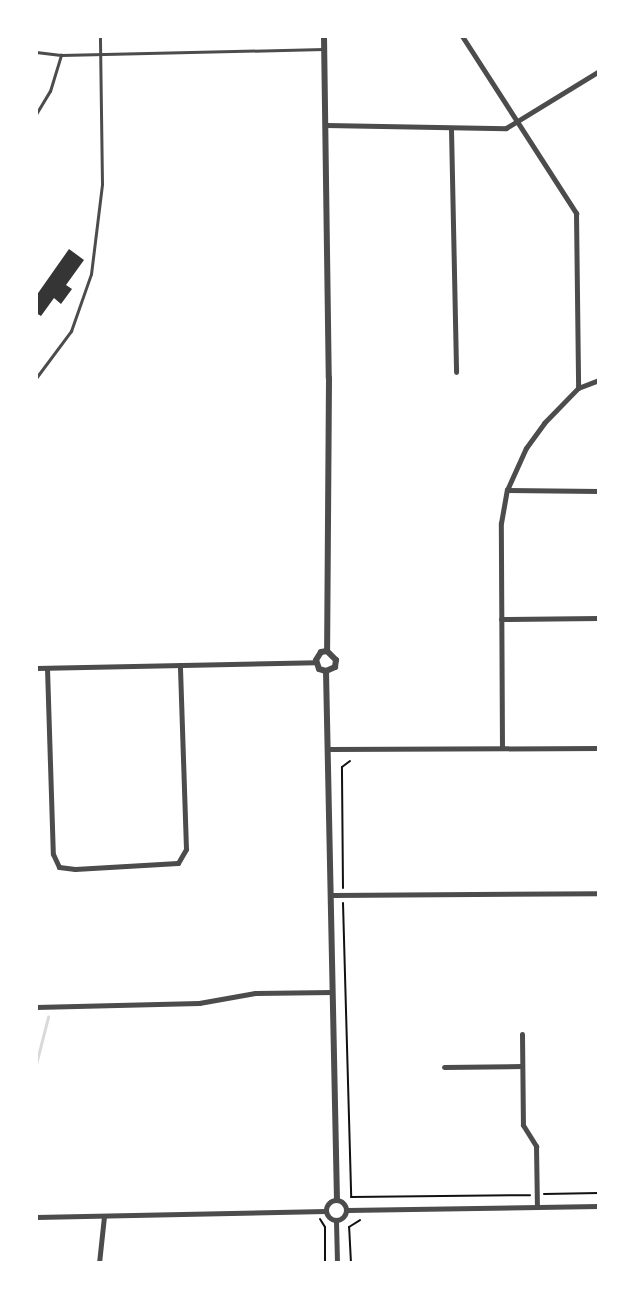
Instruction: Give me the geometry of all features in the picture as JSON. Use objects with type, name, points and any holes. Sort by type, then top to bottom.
[{"type":"street","points":[[324,36],[327,651],[336,660],[335,667],[326,671]]},
{"type":"street","points":[[462,36],[576,213],[578,388]]},
{"type":"street","points":[[326,125],[506,128],[599,71]]},
{"type":"street","points":[[451,129],[456,372]]},
{"type":"street","points":[[502,748],[501,523],[507,490],[526,448],[578,388],[599,380]]},
{"type":"street","points":[[507,490],[599,491]]},
{"type":"street","points":[[501,619],[599,618]]},
{"type":"street","points":[[316,662],[318,655],[327,651]]},
{"type":"street","points":[[36,668],[316,662],[326,671],[337,1200],[347,1210],[599,1206]]},
{"type":"street","points":[[47,668],[53,854],[59,867],[75,869],[160,867],[178,863],[186,849],[180,665]]},
{"type":"street","points":[[330,749],[599,748]]},
{"type":"street","points":[[332,895],[599,893]]},
{"type":"street","points":[[36,1007],[183,1004],[255,993],[332,992]]},
{"type":"street","points":[[522,1034],[523,1125],[536,1146],[537,1207]]},
{"type":"street","points":[[444,1067],[522,1066]]},
{"type":"street","points":[[326,1211],[329,1203],[337,1200]]},
{"type":"street","points":[[336,1221],[344,1218],[347,1210]]},
{"type":"street","points":[[36,1217],[326,1211],[336,1221],[337,1263]]},
{"type":"street","points":[[99,1263],[104,1216]]},
{"type":"lane","points":[[36,378],[71,331],[91,274],[102,184],[100,36]]},
{"type":"lane","points":[[36,52],[61,55],[324,49]]},
{"type":"lane","points":[[36,114],[50,91],[61,55]]},
{"type":"path","points":[[350,761],[342,767],[351,1197],[599,1193]]},
{"type":"path","points":[[320,1219],[325,1227],[325,1263]]},
{"type":"path","points":[[351,1263],[349,1227],[360,1220]]},
{"type":"building","points":[[69,249],[84,260],[66,285],[72,289],[61,304],[54,298],[41,316],[36,313],[36,296]]},
{"type":"waterway","points":[[36,1064],[48,1017]]}]
